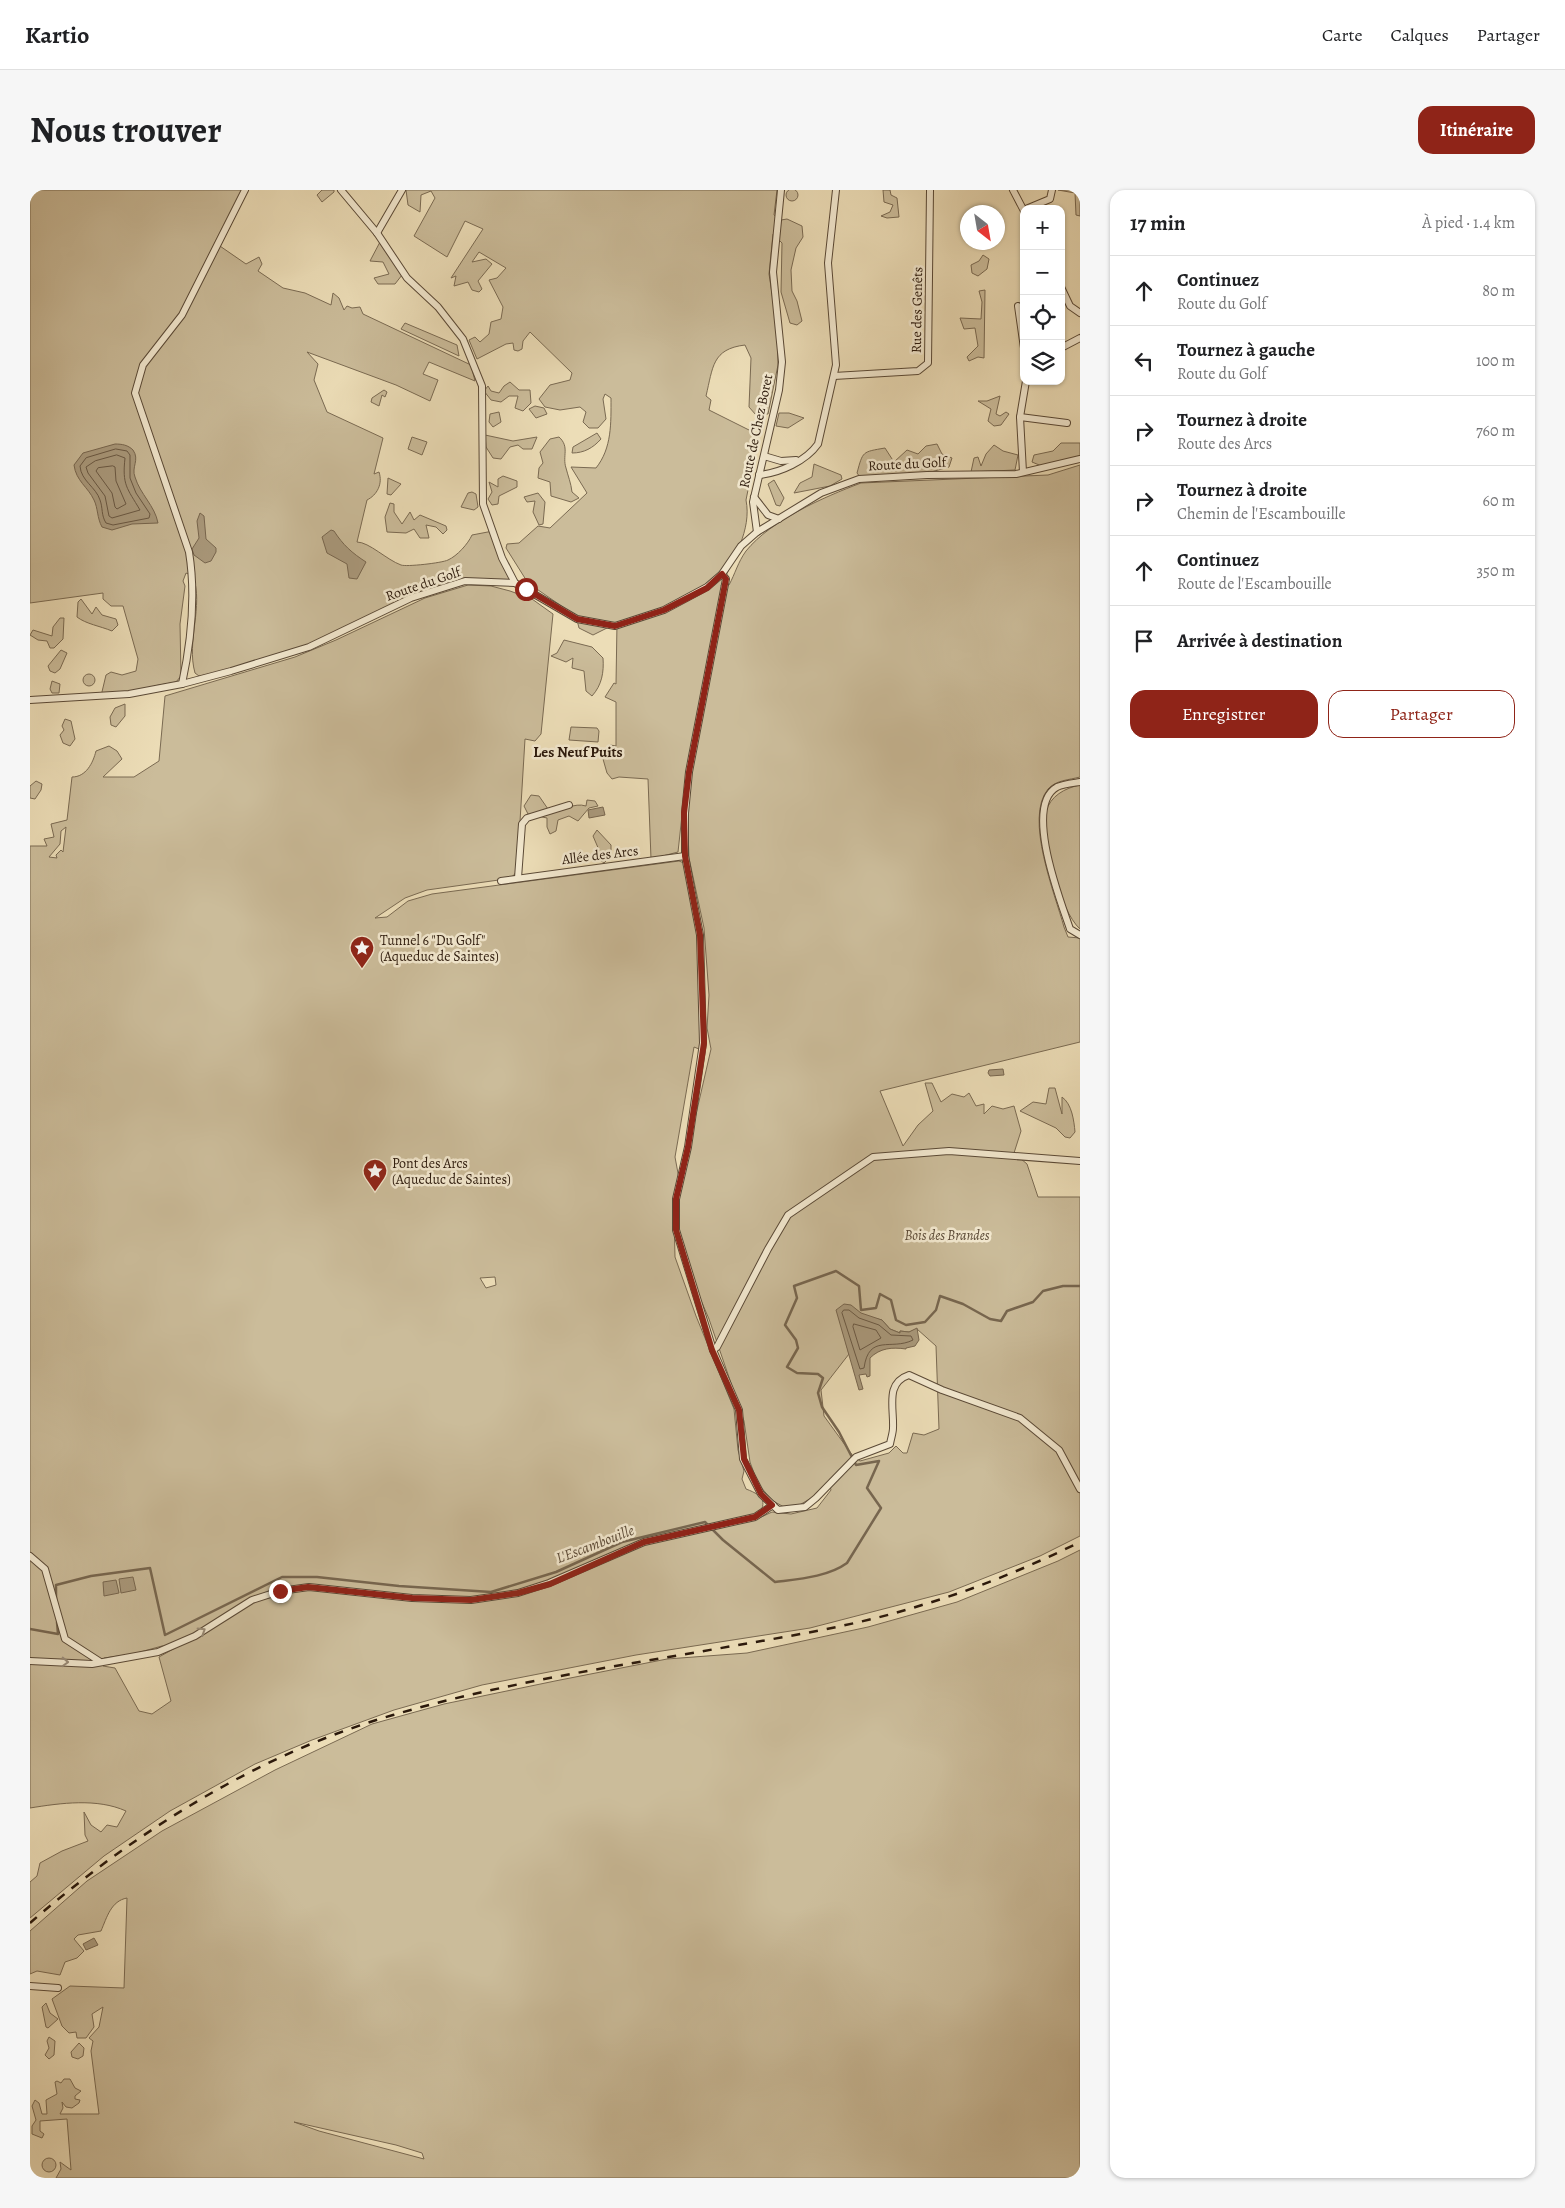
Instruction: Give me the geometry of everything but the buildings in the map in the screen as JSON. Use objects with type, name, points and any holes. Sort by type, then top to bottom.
[{"type":"street","points":[[182,684],[193,602],[193,576],[189,552],[135,393],[143,365],[182,315],[245,190]]},
{"type":"street","points":[[341,190],[377,233],[407,278],[438,307],[463,340],[482,386],[483,504],[502,558],[515,582]]},
{"type":"street","points":[[377,233],[402,190]]},
{"type":"street","name":"Route de Chez Boret","points":[[758,532],[753,502],[779,390],[782,362],[773,272],[781,190]]},
{"type":"street","points":[[759,476],[773,474],[800,460],[813,451],[818,444],[836,365],[828,263],[836,190]]},
{"type":"street","name":"Rue des Genêts","points":[[834,376],[918,372],[928,362],[930,190]]},
{"type":"street","points":[[1012,190],[1021,205]]},
{"type":"street","points":[[1036,205],[1050,199],[1052,190]]},
{"type":"street","points":[[1065,295],[1070,306],[1080,314]]},
{"type":"street","points":[[1018,306],[1023,340]]},
{"type":"street","points":[[1065,346],[1080,338]]},
{"type":"street","points":[[1024,472],[1020,417],[1025,385]]},
{"type":"street","points":[[1020,417],[1066,423]]},
{"type":"street","points":[[764,456],[781,461],[800,460]]},
{"type":"street","name":"Route du Golf","points":[[30,700],[129,694],[182,684],[309,646],[411,598],[465,581],[515,582],[577,619],[615,626],[664,610],[707,588],[722,574],[741,546],[758,532],[821,493],[859,479],[1024,472],[1080,459]]},
{"type":"street","name":"Route de Chez Boret","points":[[754,497],[768,516],[778,519]]},
{"type":"street","points":[[722,574],[726,579],[689,772],[684,813],[685,856],[700,935],[704,1043],[688,1147],[676,1199],[676,1230],[712,1350],[739,1410],[744,1459],[757,1487],[778,1510],[804,1507],[816,1498],[856,1457],[890,1444],[893,1429],[892,1390],[900,1378],[909,1375],[942,1390],[1020,1418],[1059,1450],[1080,1488]]},
{"type":"street","points":[[1080,782],[1057,787],[1048,798],[1043,812],[1047,862],[1070,930],[1080,935]]},
{"type":"street","points":[[518,878],[522,824],[527,818],[569,805]]},
{"type":"street","name":"Allée des Arcs","points":[[501,881],[685,856]]},
{"type":"street","points":[[712,1350],[717,1347],[768,1249],[788,1215],[873,1157],[949,1151],[1080,1161]]},
{"type":"street","points":[[30,1661],[92,1664],[100,1661],[130,1658],[158,1652],[195,1636],[252,1600],[280,1591],[308,1587],[412,1598],[471,1600],[518,1593],[550,1584],[644,1542],[755,1517],[772,1505]]},
{"type":"street","points":[[30,1556],[45,1569],[65,1639],[100,1661]]},
{"type":"street","points":[[30,1986],[58,1988]]},
{"type":"green space","points":[[790,189],[794,189],[798,195],[794,201],[790,201],[786,197],[786,193]]},
{"type":"green space","points":[[30,190],[245,190],[217,244],[246,264],[259,257],[262,264],[258,271],[283,288],[305,293],[331,305],[333,293],[339,298],[344,310],[347,306],[352,308],[360,307],[363,314],[471,365],[475,381],[429,362],[423,374],[438,380],[430,401],[396,385],[307,352],[318,364],[314,380],[327,412],[383,438],[374,474],[379,472],[380,485],[374,495],[367,500],[357,542],[367,545],[401,565],[416,565],[448,560],[462,549],[472,535],[493,531],[515,583],[465,581],[411,598],[309,647],[218,673],[199,676],[195,673],[192,649],[197,599],[196,587],[193,576],[186,573],[183,581],[185,586],[180,624],[181,676],[176,682],[154,686],[153,690],[101,696],[106,675],[111,672],[122,675],[136,671],[138,659],[123,606],[111,606],[103,599],[103,593],[30,603]]},
{"type":"green space","points":[[322,190],[334,190],[334,192],[322,202],[317,195]]},
{"type":"green space","name":"Bois des Brandes","points":[[406,190],[777,190],[774,215],[781,220],[787,219],[802,226],[803,237],[796,248],[791,270],[792,291],[797,301],[802,321],[797,325],[790,323],[781,292],[782,243],[773,234],[769,274],[777,326],[778,365],[768,414],[756,415],[749,407],[751,358],[745,345],[734,347],[720,355],[713,368],[706,396],[711,400],[709,410],[759,435],[746,500],[747,511],[744,533],[721,586],[729,585],[746,551],[769,529],[815,502],[861,483],[1048,475],[1080,465],[1080,777],[1059,782],[1048,789],[1041,802],[1039,818],[1044,856],[1064,927],[1068,937],[1080,938],[1080,1042],[880,1091],[903,1146],[918,1125],[933,1111],[925,1083],[932,1083],[941,1102],[952,1094],[964,1097],[969,1093],[976,1106],[984,1104],[984,1114],[992,1106],[1003,1109],[1014,1106],[1021,1131],[1014,1153],[1027,1164],[1038,1197],[1080,1197],[1080,1536],[1040,1556],[949,1592],[810,1628],[636,1655],[482,1685],[394,1710],[312,1740],[255,1764],[170,1811],[104,1856],[30,1918],[30,1882],[37,1876],[40,1863],[62,1851],[88,1841],[85,1835],[84,1812],[91,1825],[101,1832],[107,1825],[117,1827],[126,1811],[103,1804],[91,1803],[66,1803],[30,1808],[30,846],[47,846],[44,839],[54,837],[51,824],[67,820],[72,777],[85,772],[91,764],[96,751],[109,746],[117,751],[122,759],[103,777],[134,777],[159,761],[165,696],[295,657],[425,598],[468,585],[491,586],[532,599],[553,614],[541,734],[535,741],[525,739],[517,871],[513,876],[506,879],[427,890],[405,898],[375,918],[387,917],[408,901],[432,894],[679,861],[684,863],[700,935],[705,1043],[699,1049],[694,1047],[675,1157],[680,1184],[711,1049],[707,1028],[709,995],[704,928],[689,858],[686,778],[678,852],[651,859],[648,779],[619,777],[612,779],[607,773],[603,759],[610,745],[616,746],[616,702],[605,697],[614,683],[616,684],[617,623],[593,635],[579,628],[576,616],[528,583],[506,548],[507,544],[519,543],[538,526],[550,528],[587,493],[571,467],[596,468],[601,460],[610,435],[611,398],[605,394],[603,399],[606,419],[598,428],[589,428],[583,422],[586,412],[580,407],[560,410],[545,407],[539,399],[550,385],[570,380],[572,373],[530,332],[523,341],[522,349],[514,350],[513,343],[506,344],[477,359],[469,340],[475,337],[480,342],[489,334],[491,322],[501,319],[503,307],[489,280],[497,278],[506,268],[479,252],[472,262],[486,259],[492,264],[478,281],[482,289],[479,292],[472,290],[468,282],[454,286],[456,276],[451,278],[483,229],[465,221],[447,257],[414,236],[435,198],[431,191],[421,195],[420,212],[408,205]],"holes":[[[66,827],[63,852],[61,850],[56,855],[57,858],[49,857],[60,844],[61,831]],[[674,1217],[681,1254],[709,1319],[744,1421],[750,1462],[758,1484],[773,1501],[784,1507],[796,1507],[813,1497],[829,1482],[831,1490],[817,1508],[791,1514],[772,1512],[755,1520],[762,1509],[761,1497],[746,1489],[742,1479],[744,1471],[738,1450],[734,1409],[696,1316],[675,1257]],[[495,1277],[496,1285],[486,1288],[480,1278]],[[837,1310],[882,1320],[890,1329],[900,1333],[900,1331],[909,1332],[917,1329],[936,1346],[939,1429],[924,1435],[913,1433],[907,1453],[903,1453],[896,1446],[889,1453],[860,1461],[853,1456],[824,1416],[821,1390],[849,1354]],[[162,1646],[175,1648],[159,1657],[171,1701],[152,1714],[139,1711],[115,1668],[103,1666],[104,1658],[133,1654]]]},
{"type":"green space","points":[[883,190],[890,190],[891,195],[897,198],[899,217],[887,218],[881,216],[890,212],[893,205],[884,202]]},
{"type":"green space","points":[[1058,190],[1080,190],[1080,216],[1076,215],[1075,193]]},
{"type":"green space","points":[[380,242],[402,275],[395,284],[378,284],[374,278],[389,274],[383,262],[370,261]]},
{"type":"green space","points":[[983,255],[989,259],[987,269],[978,276],[972,273],[971,265],[979,261]]},
{"type":"green space","points":[[985,290],[984,358],[978,357],[969,361],[967,357],[978,346],[975,328],[964,329],[960,318],[981,319],[982,302],[979,291]]},
{"type":"green space","points":[[405,323],[457,345],[459,356],[401,329]]},
{"type":"green space","points":[[510,382],[519,390],[530,390],[531,403],[523,411],[515,408],[518,396],[509,396],[501,402],[491,400],[484,391],[488,386],[491,391],[499,393]]},
{"type":"green space","points":[[384,390],[387,392],[385,397],[382,395],[379,406],[371,402],[372,398]]},
{"type":"green space","points":[[1000,396],[996,414],[1000,416],[1006,412],[1009,414],[1001,425],[994,426],[988,421],[991,409],[978,401],[987,401]]},
{"type":"green space","points":[[535,406],[544,408],[547,414],[536,418],[529,409]]},
{"type":"green space","points":[[499,412],[501,422],[493,427],[489,422],[490,414]]},
{"type":"green space","points":[[779,413],[789,413],[804,418],[788,428],[776,426]]},
{"type":"green space","points":[[597,433],[601,439],[595,445],[584,451],[572,453],[573,447]]},
{"type":"green space","points":[[485,435],[513,441],[537,437],[532,449],[523,449],[518,445],[510,447],[501,459],[493,458],[486,447]]},
{"type":"green space","points":[[412,437],[427,442],[422,455],[408,449]]},
{"type":"green space","points":[[559,437],[565,448],[565,464],[572,492],[579,498],[571,502],[551,496],[550,482],[538,478],[539,468],[543,463],[540,452],[550,439]]},
{"type":"green space","points":[[1061,443],[1080,443],[1080,457],[1044,467],[1032,462],[1034,455],[1053,451]]},
{"type":"green space","points":[[937,444],[942,454],[952,458],[949,467],[931,472],[860,477],[857,473],[862,456],[872,450],[885,448],[894,462],[907,450],[918,454],[926,446]]},
{"type":"green space","points":[[994,445],[1003,451],[1018,455],[1015,470],[971,472],[974,458],[978,457],[981,466],[986,454]]},
{"type":"green space","points":[[814,464],[841,475],[842,479],[830,486],[794,493],[800,483],[812,477]]},
{"type":"green space","points":[[503,476],[517,481],[517,487],[499,496],[498,504],[492,505],[488,499],[492,492],[489,482],[498,487],[498,479]]},
{"type":"green space","points":[[388,478],[401,484],[391,495],[387,494]]},
{"type":"green space","points":[[774,480],[784,498],[780,506],[776,505],[768,484]]},
{"type":"green space","points":[[468,493],[476,494],[478,507],[474,510],[461,507]]},
{"type":"green space","points":[[538,493],[545,502],[543,524],[539,525],[533,512],[535,501],[527,502],[524,497]]},
{"type":"green space","points":[[390,503],[394,504],[394,512],[402,524],[410,512],[414,520],[420,515],[446,526],[447,530],[443,534],[436,527],[426,525],[429,538],[420,538],[414,529],[406,533],[387,532],[385,517]]},
{"type":"green space","points":[[81,599],[92,614],[96,607],[102,615],[116,619],[118,625],[112,631],[77,617],[78,602]]},
{"type":"green space","points":[[60,618],[64,618],[63,639],[54,648],[50,648],[47,641],[38,640],[30,635],[33,630],[52,636],[53,627]]},
{"type":"green space","points":[[564,640],[592,647],[603,658],[602,678],[592,696],[586,691],[584,671],[572,668],[573,658],[566,662],[551,656],[557,653]]},
{"type":"green space","points":[[61,650],[67,653],[60,669],[55,673],[50,671],[48,666]]},
{"type":"green space","points":[[89,674],[95,680],[89,686],[83,680]]},
{"type":"green space","points":[[52,681],[60,684],[59,693],[52,693],[50,689]]},
{"type":"green space","points":[[125,704],[125,716],[116,727],[111,725],[110,717],[115,708]]},
{"type":"green space","points":[[65,719],[71,721],[75,739],[70,746],[63,743],[60,735],[64,730],[62,726]]},
{"type":"green space","points":[[571,727],[597,728],[599,731],[598,742],[569,740]]},
{"type":"green space","points":[[36,781],[42,784],[41,790],[35,799],[30,798],[30,786]]},
{"type":"green space","points":[[1080,785],[1080,929],[1065,907],[1053,874],[1045,824],[1046,812],[1051,801],[1069,788]]},
{"type":"green space","points":[[531,795],[539,796],[548,809],[553,810],[577,805],[586,806],[587,800],[595,801],[598,806],[589,808],[578,821],[569,816],[558,820],[556,831],[550,834],[547,827],[547,818],[528,814],[524,806]]},
{"type":"green space","points":[[597,830],[611,845],[611,856],[604,863],[600,860],[599,850],[593,836]]},
{"type":"green space","points":[[1049,1088],[1055,1088],[1062,1114],[1062,1097],[1070,1108],[1075,1132],[1070,1138],[1065,1137],[1056,1128],[1020,1111],[1033,1102],[1046,1104]]},
{"type":"green space","points":[[1080,1550],[1080,2178],[56,2178],[61,2169],[60,2162],[71,2170],[67,2119],[40,2121],[40,2131],[44,2134],[42,2138],[32,2134],[32,2126],[36,2120],[32,2106],[35,2100],[39,2103],[42,2114],[47,2114],[46,2100],[57,2094],[55,2082],[61,2083],[64,2079],[70,2079],[75,2088],[81,2091],[75,2096],[75,2099],[80,2100],[72,2108],[66,2107],[62,2102],[63,2108],[60,2114],[99,2114],[91,2051],[93,2041],[89,2038],[99,2027],[103,2007],[92,2014],[94,2027],[86,2038],[77,2038],[76,2032],[69,2033],[62,2026],[52,1999],[70,1986],[124,1988],[127,1898],[113,1906],[101,1931],[78,1935],[74,1939],[84,1951],[77,1958],[65,1962],[60,1975],[37,1971],[30,1974],[30,1931],[87,1881],[162,1831],[275,1770],[372,1724],[444,1704],[667,1659],[747,1653],[868,1627],[957,1602],[1058,1561]],"holes":[[[294,2122],[396,2145],[422,2153],[424,2159],[319,2131]]]},
{"type":"green space","points":[[46,2003],[50,2013],[58,2019],[48,2028],[46,2027],[42,2007]]},
{"type":"green space","points":[[49,2037],[55,2041],[54,2055],[49,2059],[45,2055],[49,2048],[47,2041]]},
{"type":"green space","points":[[79,2043],[84,2048],[83,2056],[78,2059],[72,2057],[71,2052]]},
{"type":"green space","points":[[49,2158],[54,2160],[56,2165],[54,2170],[49,2172],[44,2170],[42,2165],[44,2160]]},
{"type":"water","points":[[115,444],[125,445],[133,450],[136,457],[134,473],[137,483],[154,511],[158,523],[132,524],[112,530],[102,527],[92,495],[77,475],[74,465],[83,453]]},
{"type":"water","points":[[200,513],[204,516],[206,539],[216,548],[211,561],[205,563],[194,555],[192,549],[199,538],[197,521]]},
{"type":"water","points":[[331,530],[348,548],[366,562],[357,579],[349,578],[347,564],[327,553],[322,537]]},
{"type":"water","points":[[603,807],[605,815],[589,818],[588,810]]},
{"type":"water","points":[[1003,1069],[1004,1075],[990,1076],[988,1073],[989,1070]]},
{"type":"water","points":[[844,1304],[851,1305],[861,1313],[882,1320],[890,1329],[900,1333],[900,1331],[909,1332],[917,1328],[919,1340],[915,1346],[906,1349],[886,1349],[870,1358],[870,1376],[867,1377],[866,1374],[859,1375],[863,1389],[859,1390],[836,1310]]},
{"type":"water","points":[[133,1577],[136,1590],[121,1593],[119,1579]]},
{"type":"water","points":[[116,1580],[119,1593],[104,1596],[103,1582]]},
{"type":"water","points":[[94,1938],[98,1945],[86,1950],[83,1944]]},
{"type":"waterway","name":"L'Escambouille","points":[[56,1599],[56,1585],[91,1576],[150,1568],[165,1635],[282,1577],[317,1577],[399,1586],[491,1592],[556,1572],[622,1542],[705,1522],[723,1540],[775,1582],[822,1574],[847,1563],[881,1508],[867,1488],[879,1461],[856,1465],[839,1432],[822,1407],[818,1393],[823,1378],[818,1374],[797,1373],[787,1367],[798,1348],[796,1340],[785,1325],[797,1298],[794,1286],[836,1271],[859,1286],[861,1310],[876,1308],[880,1294],[891,1300],[896,1320],[906,1325],[925,1322],[936,1310],[940,1296],[963,1304],[990,1319],[1001,1321],[1007,1311],[1033,1302],[1043,1291],[1063,1286],[1080,1286]]},
{"type":"waterway","name":"L'Escambouille","points":[[30,1629],[58,1634],[57,1622]]},
{"type":"railway","points":[[30,1923],[70,1890],[155,1827],[247,1774],[294,1751],[343,1731],[393,1715],[481,1692],[836,1627],[880,1617],[982,1585],[1080,1542]]},
{"type":"place","name":"Tunnel 6 \"Du Golf\" (Aqueduc de Saintes)","points":[[362,969]]},
{"type":"place","name":"Pont des Arcs (Aqueduc de Saintes)","points":[[375,1192]]},
{"type":"district","name":"Les Neuf Puits","points":[[578,752]]},
{"type":"route","points":[[280,1591],[308,1587],[412,1598],[471,1600],[518,1593],[550,1584],[644,1542],[755,1517],[772,1505],[761,1494],[752,1480],[744,1459],[739,1410],[712,1350],[676,1230],[676,1199],[688,1147],[704,1043],[700,935],[688,861],[685,856],[684,813],[689,772],[726,579],[722,574],[707,588],[664,610],[615,626],[577,619],[526,589]]}]
